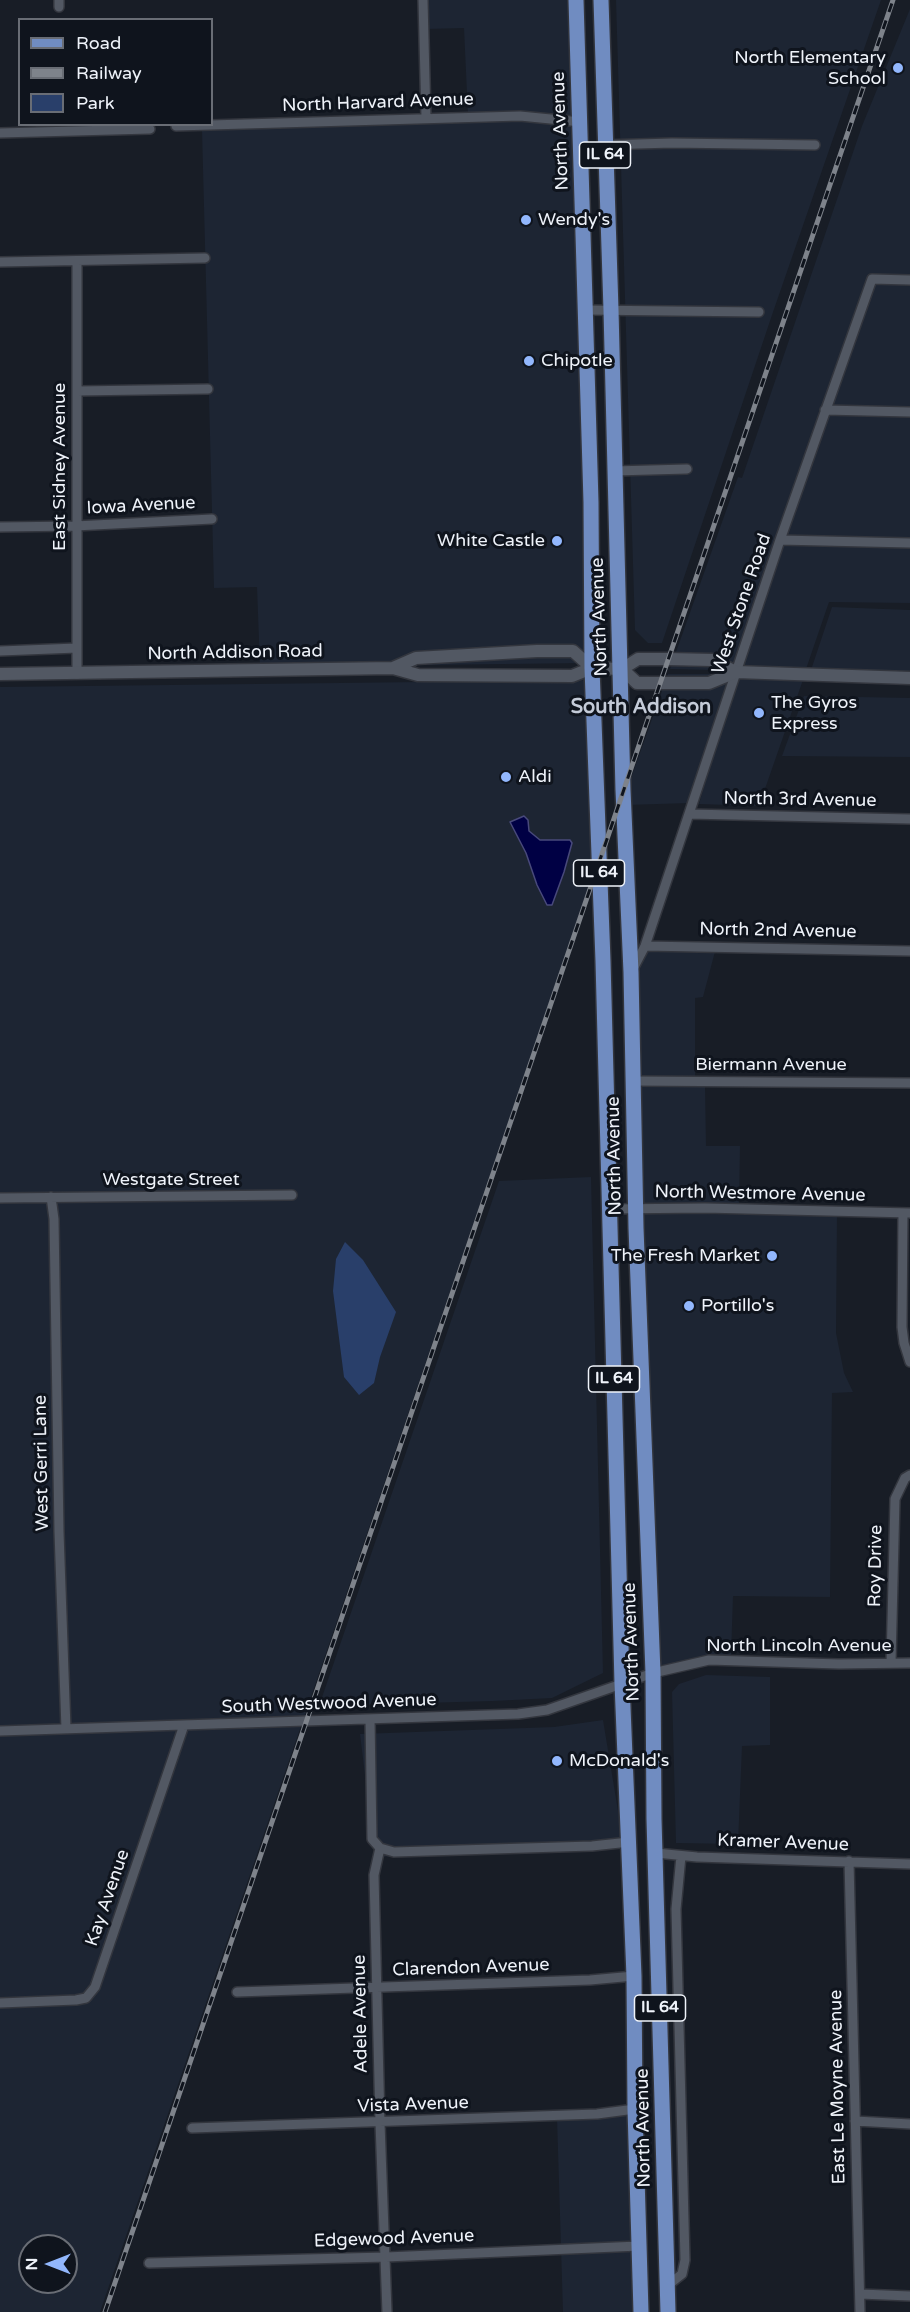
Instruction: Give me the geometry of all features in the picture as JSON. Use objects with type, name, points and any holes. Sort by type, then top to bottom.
[{"type":"main road","name":"North Avenue","points":[[576,0],[591,502],[592,668],[610,1209],[622,1683],[634,1976],[641,2312]]},
{"type":"main road","name":"North Avenue","points":[[600,0],[622,669],[636,1209],[653,1673],[668,2312]]},
{"type":"street","points":[[423,0],[426,118]]},
{"type":"street","name":"North Harvard Avenue","points":[[213,125],[520,116],[581,122]]},
{"type":"street","points":[[0,133],[150,129]]},
{"type":"street","points":[[604,145],[672,143],[815,145]]},
{"type":"street","points":[[0,262],[205,258]]},
{"type":"street","name":"East Sidney Avenue","points":[[76,674],[77,261]]},
{"type":"street","name":"West Stone Road","points":[[631,972],[645,946],[780,540],[872,279],[910,280]]},
{"type":"street","points":[[585,310],[759,312]]},
{"type":"street","points":[[77,391],[208,388]]},
{"type":"street","points":[[825,410],[910,412]]},
{"type":"street","points":[[614,471],[687,469]]},
{"type":"street","name":"Iowa Avenue","points":[[0,527],[75,526],[212,519]]},
{"type":"street","points":[[780,540],[910,543]]},
{"type":"street","points":[[0,651],[77,648]]},
{"type":"street","name":"North Addison Road","points":[[393,668],[416,658],[531,651],[573,651],[592,668]]},
{"type":"street","name":"North Addison Road","points":[[0,674],[393,668],[418,675],[572,676],[592,668],[622,669],[638,659],[668,659],[712,660],[736,672],[910,678]]},
{"type":"street","name":"North Addison Road","points":[[622,669],[637,683],[710,683],[736,672]]},
{"type":"street","name":"North 3rd Avenue","points":[[689,814],[910,819]]},
{"type":"street","name":"North 2nd Avenue","points":[[645,946],[910,951]]},
{"type":"street","name":"Biermann Avenue","points":[[633,1081],[910,1083]]},
{"type":"street","name":"Westgate Street","points":[[0,1198],[292,1196]]},
{"type":"street","name":"West Gerri Lane","points":[[51,1197],[54,1219],[59,1520],[66,1729]]},
{"type":"street","name":"North Westmore Avenue","points":[[610,1209],[705,1208],[906,1213]]},
{"type":"street","points":[[906,1213],[902,1327],[910,1362]]},
{"type":"street","name":"Roy Drive","points":[[891,1663],[895,1499],[905,1478],[910,1474]]},
{"type":"street","name":"North Lincoln Avenue","points":[[653,1673],[709,1660],[839,1664],[910,1663]]},
{"type":"street","name":"South Westwood Avenue","points":[[0,1731],[518,1713],[547,1710],[653,1673]]},
{"type":"street","name":"Adele Avenue","points":[[370,1719],[372,1839],[380,1848],[374,1875],[387,2312]]},
{"type":"street","name":"Kay Avenue","points":[[0,2003],[76,2000],[86,1998],[94,1987],[184,1725]]},
{"type":"street","points":[[380,1848],[394,1852],[629,1842]]},
{"type":"street","name":"Kramer Avenue","points":[[656,1853],[681,1856],[910,1864]]},
{"type":"street","points":[[668,2286],[682,2274],[685,2260],[676,1909],[681,1856]]},
{"type":"street","name":"East Le Moyne Avenue","points":[[849,1861],[860,2312]]},
{"type":"street","name":"Clarendon Avenue","points":[[237,1992],[377,1989],[634,1976]]},
{"type":"street","name":"Vista Avenue","points":[[192,2128],[597,2114],[635,2109]]},
{"type":"street","points":[[855,2121],[910,2124]]},
{"type":"street","name":"Edgewood Avenue","points":[[149,2263],[386,2257],[639,2246]]},
{"type":"street","points":[[860,2295],[910,2296]]},
{"type":"shaded area","points":[[426,0],[574,0],[578,119],[468,115],[464,28],[426,29]]},
{"type":"shaded area","points":[[616,0],[881,0],[662,643],[648,643],[635,630]]},
{"type":"shaded area","points":[[910,9],[910,603],[829,602],[805,672],[670,669],[738,477],[742,478],[862,126]]},
{"type":"shaded area","points":[[519,120],[576,126],[587,663],[260,667],[257,587],[214,588],[202,130]]},
{"type":"shaded area","points":[[832,607],[910,610],[910,673],[810,673]]},
{"type":"shaded area","points":[[668,674],[733,674],[690,803],[626,805],[626,792]]},
{"type":"shaded area","points":[[737,675],[804,677],[759,806],[699,804]]},
{"type":"shaded area","points":[[593,680],[597,863],[100,2312],[0,2312],[0,687]]},
{"type":"shaded area","points":[[804,696],[910,698],[910,757],[782,756]]},
{"type":"shaded area","points":[[524,816],[528,820],[529,831],[540,840],[570,840],[572,843],[552,905],[547,905],[526,853],[510,822]]},
{"type":"shaded area","points":[[648,944],[717,944],[703,997],[695,998],[695,1084],[705,1085],[706,1146],[740,1146],[739,1206],[639,1207],[634,974]]},
{"type":"shaded area","points":[[591,1177],[603,1673],[552,1698],[319,1706],[499,1181]]},
{"type":"shaded area","points":[[639,1213],[837,1216],[836,1333],[844,1373],[853,1392],[832,1393],[830,1597],[733,1596],[731,1656],[656,1669]]},
{"type":"shaded area","points":[[706,1675],[770,1677],[770,1745],[742,1746],[738,1844],[676,1843],[672,1692],[679,1684]]},
{"type":"shaded area","points":[[603,1720],[624,1847],[375,1857],[360,1734],[554,1727]]},
{"type":"shaded area","points":[[631,2113],[636,2312],[563,2312],[557,2118]]},
{"type":"green space","points":[[345,1242],[363,1260],[396,1312],[380,1357],[374,1383],[359,1395],[344,1377],[333,1291],[336,1259]]},
{"type":"railway","points":[[105,2312],[893,0]]},
{"type":"place","name":"North Elementary School","points":[[898,68]]},
{"type":"place","name":"Wendy's","points":[[526,220]]},
{"type":"place","name":"Chipotle","points":[[529,361]]},
{"type":"place","name":"White Castle","points":[[557,541]]},
{"type":"place","name":"The Gyros Express","points":[[759,713]]},
{"type":"place","name":"Aldi","points":[[506,777]]},
{"type":"place","name":"The Fresh Market","points":[[772,1256]]},
{"type":"place","name":"Portillo's","points":[[689,1306]]},
{"type":"place","name":"McDonald's","points":[[557,1761]]},
{"type":"district","name":"South Addison","points":[[641,708]]}]
